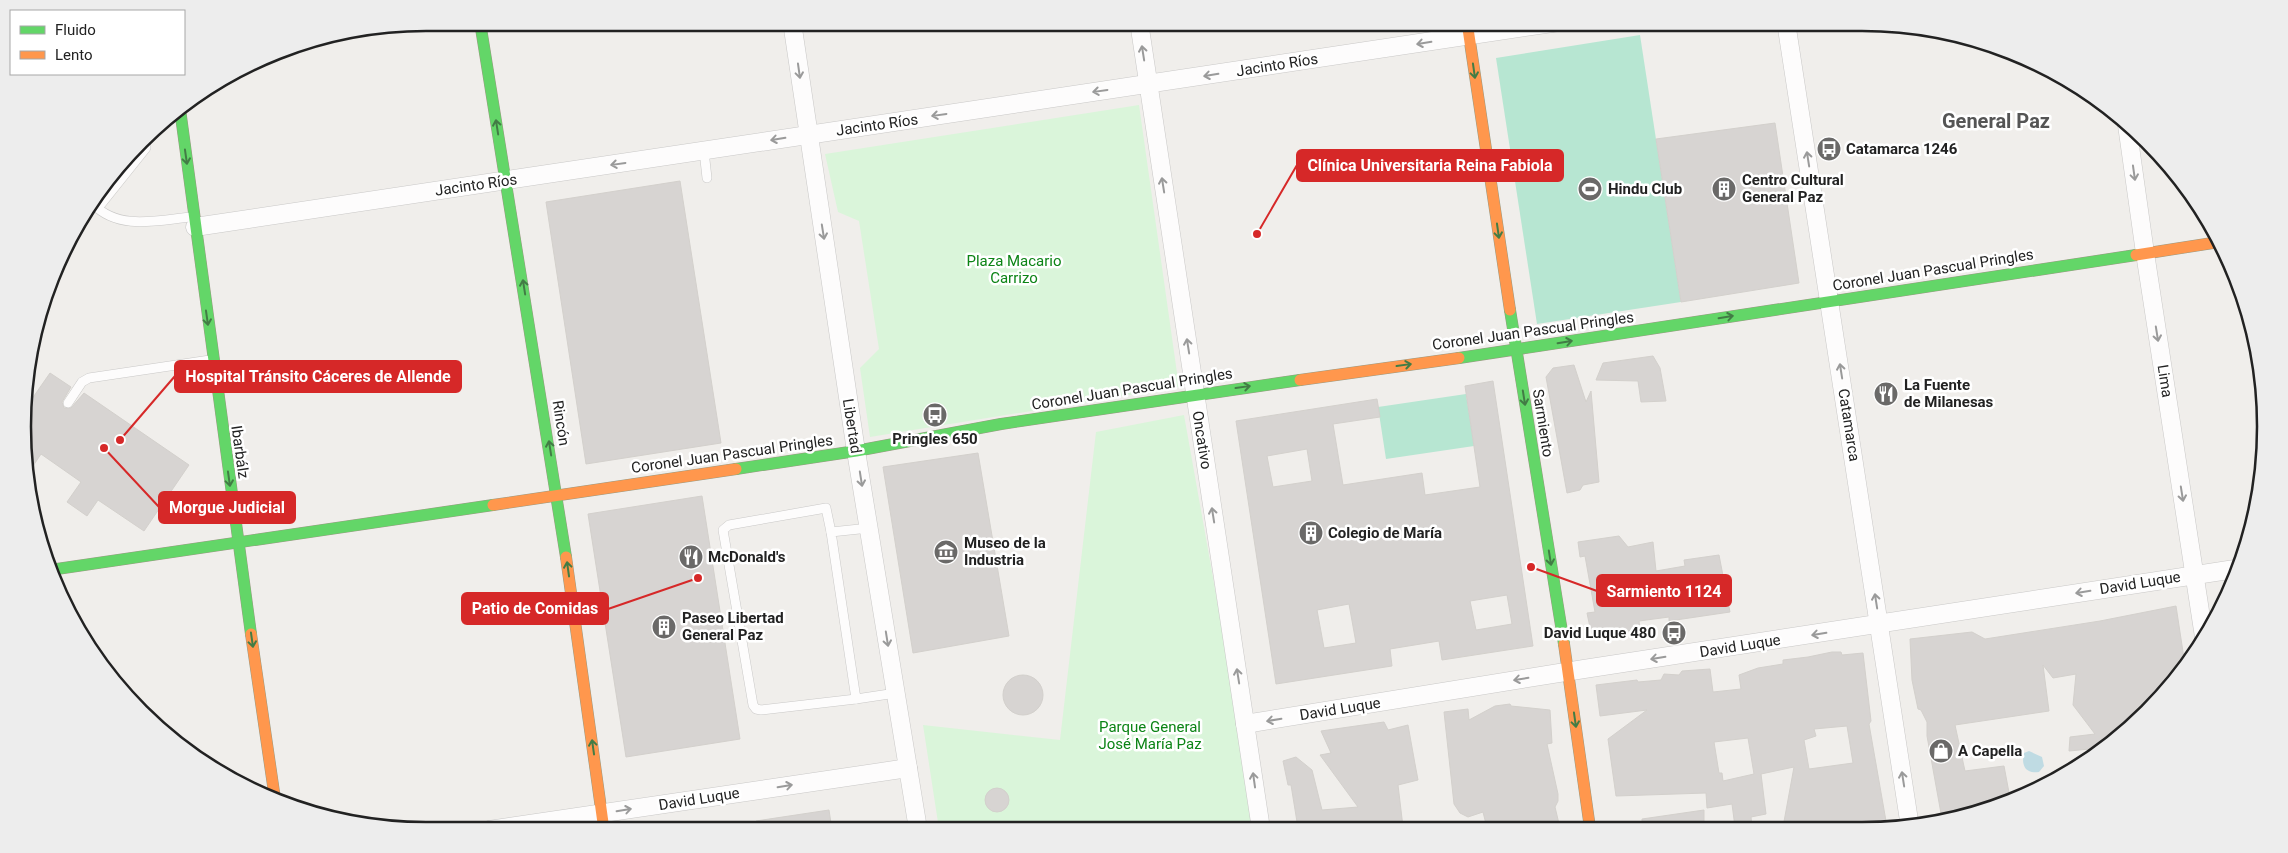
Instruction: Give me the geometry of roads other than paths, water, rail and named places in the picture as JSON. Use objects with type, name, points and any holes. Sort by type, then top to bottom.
[{"type":"main road","name":"Rincón","points":[[481,31],[558,496],[603,822]]},
{"type":"main road","name":"Sarmiento","points":[[1468,31],[1516,350],[1569,672],[1589,822]]},
{"type":"main road","name":"Ibarbálz","points":[[181,117],[237,541],[274,791]]},
{"type":"main road","name":"Coronel Juan Pascual Pringles","points":[[58,569],[856,451],[1001,424],[1195,394],[1516,350],[2211,243]]},
{"type":"street","name":"Libertad","points":[[793,31],[856,451],[917,822]]},
{"type":"street","name":"Oncativo","points":[[1140,31],[1260,822]]},
{"type":"street","name":"Jacinto Ríos","points":[[195,222],[506,180],[1148,84],[1456,31]]},
{"type":"street","name":"Catamarca","points":[[1787,31],[1909,818]]},
{"type":"street","name":"Lima","points":[[2128,135],[2202,627]]},
{"type":"street","name":"David Luque","points":[[1245,724],[2230,570]]},
{"type":"street","name":"David Luque","points":[[603,822],[908,768]]},
{"type":"lane","points":[[117,181],[145,149]]},
{"type":"lane","points":[[704,151],[707,178]]},
{"type":"lane","points":[[98,208],[112,218],[130,222],[195,222]]},
{"type":"lane","points":[[68,403],[82,382],[89,378],[213,360]]},
{"type":"lane","points":[[856,699],[826,508],[729,525],[723,530],[753,705],[756,709],[761,710],[856,699],[896,693]]},
{"type":"lane","points":[[831,532],[869,528]]},
{"type":"water","points":[[2029,751],[2042,757],[2044,766],[2039,772],[2030,772],[2025,768],[2023,761],[2024,753]]},
{"type":"place","name":"Catamarca 1246","points":[[1829,149]]},
{"type":"place","name":"Hindu Club","points":[[1590,189]]},
{"type":"place","name":"Centro Cultural General Paz","points":[[1724,189]]},
{"type":"place","name":"Clínica Universitaria Reina Fabiola","points":[[1257,234]]},
{"type":"place","name":"La Fuente de Milanesas","points":[[1886,394]]},
{"type":"place","name":"Pringles 650","points":[[935,415]]},
{"type":"place","name":"Hospital Tránsito Cáceres de Allende","points":[[120,440]]},
{"type":"place","name":"Morgue Judicial","points":[[104,448]]},
{"type":"place","name":"Colegio de María","points":[[1311,533]]},
{"type":"place","name":"Museo de la Industria","points":[[946,552]]},
{"type":"place","name":"McDonald's","points":[[691,557]]},
{"type":"place","name":"Sarmiento 1124","points":[[1531,567]]},
{"type":"place","name":"Patio de Comidas","points":[[698,578]]},
{"type":"place","name":"Paseo Libertad General Paz","points":[[664,627]]},
{"type":"place","name":"David Luque 480","points":[[1674,633]]},
{"type":"place","name":"A Capella","points":[[1941,751]]},
{"type":"district","name":"General Paz","points":[[1996,121]]},
{"type":"park label","name":"Plaza Macario Carrizo","points":[[1014,270]]},
{"type":"park label","name":"Parque General José María Paz","points":[[1150,736]]}]
